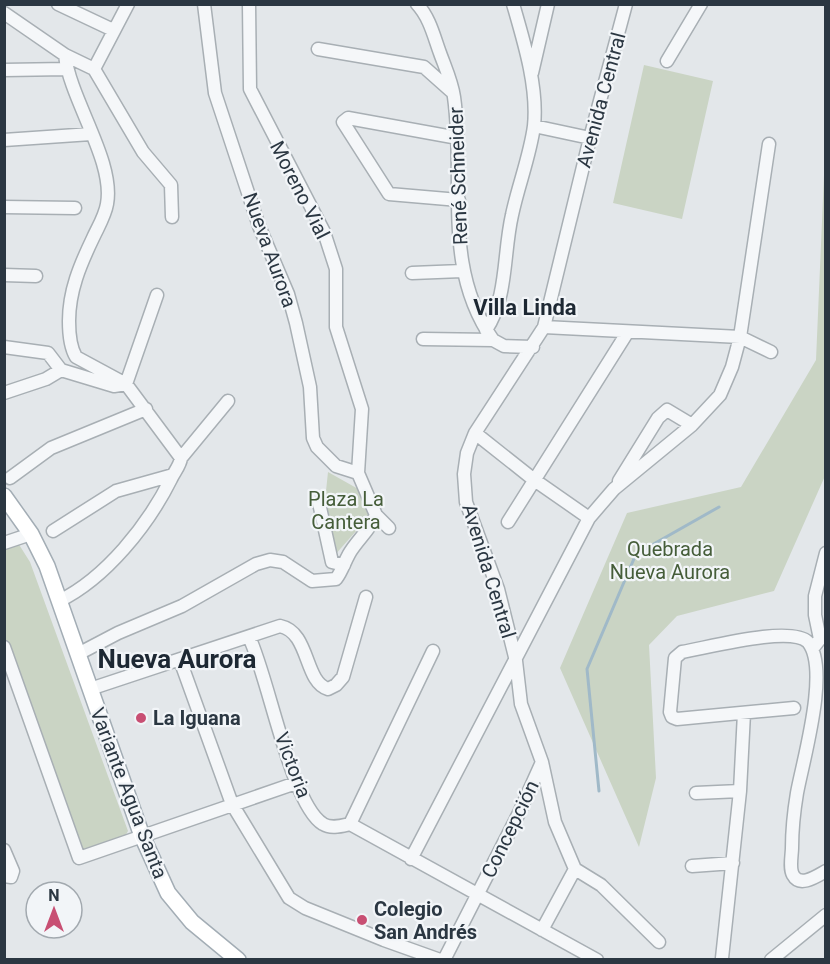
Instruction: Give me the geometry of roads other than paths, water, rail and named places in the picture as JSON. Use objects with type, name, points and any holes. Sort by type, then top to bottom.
[{"type":"main road","name":"Variante Agua Santa","points":[[4,496],[31,534],[47,566],[142,836],[176,905],[219,946],[238,960]]},
{"type":"street","points":[[58,4],[113,30]]},
{"type":"street","points":[[94,69],[128,4]]},
{"type":"street","name":"Nueva Aurora","points":[[204,4],[215,93],[259,226],[296,322],[310,387],[313,438],[317,447],[336,466],[358,473]]},
{"type":"street","name":"Moreno Vial","points":[[249,4],[250,89],[324,232],[336,269],[336,327],[362,409],[358,473],[376,515],[389,528]]},
{"type":"street","points":[[489,335],[500,301],[511,217],[534,126],[531,77],[513,4]]},
{"type":"street","points":[[531,77],[548,4]]},
{"type":"street","name":"Avenida Central","points":[[575,869],[555,822],[542,762],[521,704],[516,660],[498,589],[466,502],[464,465],[475,433],[544,327],[590,138],[626,4]]},
{"type":"street","points":[[667,61],[701,4]]},
{"type":"street","name":"René Schneider","points":[[420,8],[454,94],[458,138],[462,271],[489,335]]},
{"type":"street","points":[[4,13],[65,55],[94,69],[143,152],[171,185],[172,217]]},
{"type":"street","points":[[318,49],[424,67],[440,78],[454,94]]},
{"type":"street","points":[[65,55],[67,69],[109,189],[107,207],[72,290],[69,316],[71,345],[76,357],[126,384],[180,458]]},
{"type":"street","points":[[4,70],[67,69]]},
{"type":"street","points":[[458,138],[348,118],[343,123],[385,192],[393,195],[459,200]]},
{"type":"street","points":[[534,126],[590,138]]},
{"type":"street","points":[[4,140],[91,134]]},
{"type":"street","points":[[614,489],[692,425],[720,395],[732,367],[740,337],[769,144]]},
{"type":"street","points":[[4,207],[75,208]]},
{"type":"street","points":[[412,273],[462,271]]},
{"type":"street","points":[[4,275],[36,276]]},
{"type":"street","points":[[126,384],[157,295]]},
{"type":"street","points":[[544,327],[740,337],[771,352]]},
{"type":"street","points":[[508,522],[627,333]]},
{"type":"street","points":[[423,339],[489,335],[504,346],[533,347]]},
{"type":"street","points":[[4,347],[48,353],[62,370],[114,386],[126,384]]},
{"type":"street","points":[[4,393],[46,379],[62,370]]},
{"type":"street","points":[[59,601],[81,590],[136,534],[159,503],[180,458],[228,401]]},
{"type":"street","points":[[10,478],[51,448],[146,409]]},
{"type":"street","points":[[411,859],[589,518],[614,489],[658,418],[667,410],[692,425]]},
{"type":"street","points":[[475,433],[533,479],[589,518]]},
{"type":"street","points":[[53,531],[116,491],[173,475]]},
{"type":"street","points":[[319,503],[332,562],[343,568]]},
{"type":"street","points":[[78,654],[118,633],[182,606],[256,564],[270,560],[282,562],[312,581],[336,579],[376,515]]},
{"type":"street","points":[[4,543],[31,534]]},
{"type":"street","points":[[813,648],[820,639],[815,615],[815,596],[825,553]]},
{"type":"street","points":[[90,689],[280,626],[288,628],[299,639],[318,682],[328,689],[336,685],[343,677],[366,597]]},
{"type":"street","points":[[794,708],[677,719],[672,717],[672,667],[675,657],[682,652],[764,637],[798,636],[808,641],[813,648],[818,663],[818,706],[814,733],[798,790],[791,862],[793,874],[798,880],[806,881],[825,872]]},
{"type":"street","name":"Victoria","points":[[249,637],[259,657],[296,783],[321,823],[329,826],[350,824],[597,960]]},
{"type":"street","points":[[4,647],[76,855],[86,856],[296,783]]},
{"type":"street","points":[[350,824],[433,651]]},
{"type":"street","points":[[180,660],[232,804],[289,897],[305,908],[384,940],[442,960]]},
{"type":"street","points":[[722,959],[740,790],[744,713]]},
{"type":"street","name":"Concepción","points":[[442,960],[478,894],[542,762]]},
{"type":"street","points":[[696,793],[740,790]]},
{"type":"street","points":[[4,850],[13,871],[11,877],[4,876]]},
{"type":"street","points":[[692,866],[733,863]]},
{"type":"street","points":[[542,930],[575,869],[601,885],[659,942]]},
{"type":"street","points":[[771,960],[825,915]]},
{"type":"waterway","points":[[599,791],[587,669],[636,554],[719,507]]},
{"type":"place","name":"La Iguana","points":[[141,718]]},
{"type":"place","name":"Colegio San Andrés","points":[[362,920]]},
{"type":"district","name":"Villa Linda","points":[[525,307]]},
{"type":"district","name":"Nueva Aurora","points":[[177,659]]},
{"type":"park label","name":"Plaza La Cantera","points":[[346,510]]},
{"type":"park label","name":"Quebrada Nueva Aurora","points":[[670,560]]}]
